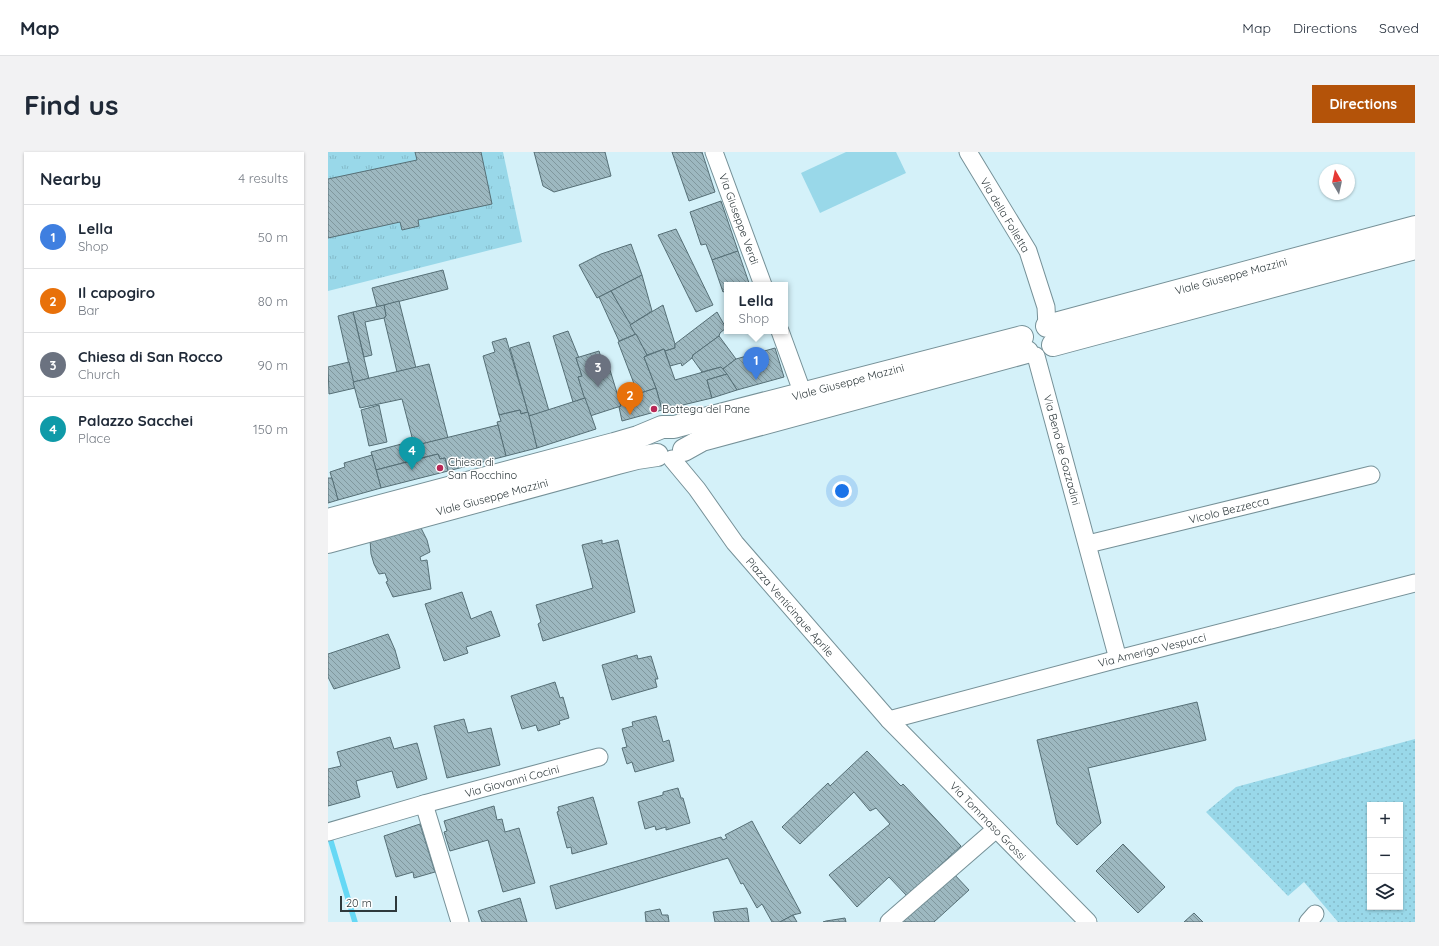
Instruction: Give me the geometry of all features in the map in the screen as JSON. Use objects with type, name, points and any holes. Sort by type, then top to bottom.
[{"type":"street","name":"Via Giuseppe Verdi","points":[[714,152],[762,282]]},
{"type":"street","name":"Via della Folletta","points":[[968,152],[1028,251],[1046,308],[1037,343]]},
{"type":"street","name":"Viale Giuseppe Mazzini","points":[[328,542],[637,458],[674,455],[702,440],[1037,343],[1415,227]]},
{"type":"street","name":"Viale Giuseppe Mazzini","points":[[328,520],[666,429],[803,394],[1037,343],[1415,248]]},
{"type":"street","points":[[781,334],[803,394]]},
{"type":"street","name":"Via Beno de Gozzadini","points":[[1037,343],[1118,659]]},
{"type":"street","points":[[666,429],[683,434],[685,439],[674,455],[652,446],[652,440],[666,429]]},
{"type":"street","name":"Piazza Venticinque Aprile","points":[[674,455],[734,543],[889,720]]},
{"type":"street","name":"Vicolo Bezzecca","points":[[1088,544],[1371,475]]},
{"type":"street","name":"Via Amerigo Vespucci","points":[[889,720],[1118,659],[1415,583]]},
{"type":"street","name":"Via Tommaso Grossi","points":[[889,720],[1088,922]]},
{"type":"street","name":"Via Giovanni Cocini","points":[[328,832],[424,804],[599,757]]},
{"type":"street","points":[[424,804],[460,922]]},
{"type":"street","points":[[889,922],[996,829]]},
{"type":"green space","points":[[328,152],[503,152],[522,242],[328,291]]},
{"type":"green space","points":[[846,152],[896,152],[906,173],[820,213],[801,173]]},
{"type":"green space","points":[[1415,739],[1415,922],[1338,922],[1304,882],[1288,896],[1206,812],[1236,787]]},
{"type":"building","points":[[415,152],[481,152],[492,204],[418,220],[419,226],[402,230],[400,222],[328,238],[328,179],[417,160]]},
{"type":"building","points":[[534,152],[605,152],[611,176],[554,192],[543,186]]},
{"type":"building","points":[[672,152],[702,152],[715,192],[689,201]]},
{"type":"building","points":[[721,201],[738,251],[712,260],[706,244],[701,245],[690,212]]},
{"type":"building","points":[[676,229],[713,305],[696,312],[658,235]]},
{"type":"building","points":[[631,244],[642,275],[597,298],[579,265],[601,254]]},
{"type":"building","points":[[738,251],[749,282],[724,282],[723,292],[712,260]]},
{"type":"building","points":[[443,270],[448,289],[377,307],[372,288]]},
{"type":"building","points":[[642,275],[652,311],[630,325],[611,291]]},
{"type":"building","points":[[611,291],[636,334],[619,341],[599,297]]},
{"type":"building","points":[[399,301],[416,368],[397,372],[384,318],[386,316],[384,305]]},
{"type":"building","points":[[384,305],[386,316],[384,318],[365,322],[372,355],[364,357],[353,312]]},
{"type":"building","points":[[663,305],[675,348],[665,351],[664,349],[647,355],[630,325]]},
{"type":"building","points":[[353,312],[369,379],[353,382],[338,316]]},
{"type":"building","points":[[717,312],[724,324],[724,330],[719,336],[693,355],[692,358],[682,366],[681,363],[670,366],[665,351],[675,348],[675,344]]},
{"type":"building","points":[[568,331],[579,358],[576,358],[582,376],[578,377],[585,398],[573,402],[553,336]]},
{"type":"building","points":[[636,334],[647,355],[644,357],[656,388],[638,394],[618,342]]},
{"type":"building","points":[[719,336],[736,359],[723,369],[721,367],[702,372],[692,358],[693,355]]},
{"type":"building","points":[[506,338],[528,412],[521,414],[520,410],[499,415],[483,356],[495,352],[492,342]]},
{"type":"building","points":[[529,342],[549,411],[529,416],[510,348]]},
{"type":"building","points":[[775,348],[784,377],[737,390],[723,369],[736,359]]},
{"type":"building","points":[[664,349],[675,380],[721,367],[727,374],[707,380],[712,398],[662,410],[656,388],[644,357]]},
{"type":"building","points":[[599,351],[605,371],[610,370],[621,406],[590,416],[578,377],[582,376],[576,358]]},
{"type":"building","points":[[349,362],[355,388],[329,394],[328,367]]},
{"type":"building","points":[[429,364],[448,438],[417,445],[421,458],[376,470],[371,452],[413,441],[402,399],[360,408],[353,382]]},
{"type":"building","points":[[727,374],[737,390],[712,398],[707,380]]},
{"type":"building","points":[[656,388],[662,410],[622,421],[619,400]]},
{"type":"building","points":[[585,398],[596,429],[537,448],[529,416]]},
{"type":"building","points":[[379,405],[387,442],[369,446],[361,410]]},
{"type":"building","points":[[520,410],[521,414],[528,412],[537,448],[506,456],[497,422],[501,421],[499,415]]},
{"type":"building","points":[[498,425],[506,456],[448,471],[445,458],[440,459],[438,454],[421,458],[417,445]]},
{"type":"building","points":[[438,454],[440,459],[445,458],[448,471],[381,488],[376,470]]},
{"type":"building","points":[[372,455],[381,488],[338,500],[330,472],[345,467],[344,463]]},
{"type":"building","points":[[328,478],[332,478],[338,500],[328,503]]},
{"type":"building","points":[[421,528],[427,540],[430,552],[420,557],[421,561],[427,560],[431,589],[393,597],[386,582],[388,581],[385,573],[379,574],[374,564],[371,554],[370,540]]},
{"type":"building","points":[[602,540],[602,544],[618,540],[635,612],[543,641],[538,624],[541,622],[536,605],[593,588],[582,545]]},
{"type":"building","points":[[462,592],[471,619],[491,611],[500,636],[466,647],[468,653],[444,661],[425,604]]},
{"type":"building","points":[[388,634],[395,650],[400,668],[334,689],[328,677],[328,654]]},
{"type":"building","points":[[637,655],[638,659],[651,656],[658,679],[655,679],[657,687],[612,700],[602,665]]},
{"type":"building","points":[[555,682],[560,698],[563,697],[569,718],[559,721],[560,724],[538,731],[536,725],[522,729],[511,696]]},
{"type":"building","points":[[1197,702],[1206,740],[1088,768],[1101,823],[1077,845],[1057,824],[1037,740]]},
{"type":"building","points":[[656,716],[663,742],[669,740],[674,761],[635,772],[632,762],[627,764],[622,748],[627,747],[622,729],[633,726],[632,722]]},
{"type":"building","points":[[464,719],[468,733],[491,728],[500,765],[447,778],[434,726]]},
{"type":"building","points":[[390,737],[394,749],[417,743],[427,779],[397,788],[392,771],[356,781],[360,797],[328,806],[328,769],[341,766],[337,752]]},
{"type":"building","points":[[867,751],[901,786],[903,784],[961,846],[907,896],[889,877],[857,907],[829,875],[890,824],[876,808],[870,811],[854,792],[800,844],[782,827],[828,783],[830,786]]},
{"type":"building","points":[[678,788],[681,798],[683,798],[690,823],[666,830],[666,827],[656,830],[655,826],[645,829],[638,802],[663,795],[663,792]]},
{"type":"building","points":[[593,797],[607,844],[572,854],[571,847],[567,848],[557,812],[559,811],[558,807]]},
{"type":"building","points":[[494,806],[497,820],[502,819],[505,832],[519,828],[535,883],[503,892],[488,840],[450,851],[444,832],[447,831],[444,821]]},
{"type":"building","points":[[752,821],[801,913],[793,915],[780,922],[772,922],[762,904],[757,908],[743,883],[741,884],[728,858],[556,909],[550,886],[721,837],[723,840],[727,838],[725,835]]},
{"type":"building","points":[[420,824],[435,872],[414,878],[413,872],[396,877],[384,836]]},
{"type":"building","points":[[1123,844],[1165,887],[1138,913],[1096,871]]},
{"type":"building","points":[[953,873],[969,890],[934,922],[900,922]]},
{"type":"building","points":[[520,898],[527,922],[482,922],[478,911]]},
{"type":"building","points":[[747,908],[749,922],[715,922],[713,912]]},
{"type":"building","points":[[660,909],[662,915],[668,915],[669,922],[646,922],[645,912]]},
{"type":"building","points":[[1194,913],[1203,922],[1184,922]]},
{"type":"building","points":[[793,915],[797,922],[780,922]]},
{"type":"building","points":[[845,918],[846,922],[823,922],[826,921]]},
{"type":"waterway","points":[[330,838],[355,922]]},
{"type":"place","name":"Lella","points":[[756,380]]},
{"type":"place","name":"Chiesa di San Rocco","points":[[598,387]]},
{"type":"place","name":"Bottega del Pane","points":[[654,409]]},
{"type":"place","name":"Il capogiro","points":[[630,415]]},
{"type":"place","name":"Chiesa di San Rocchino","points":[[440,468]]},
{"type":"place","name":"Palazzo Sacchei","points":[[412,470]]}]
